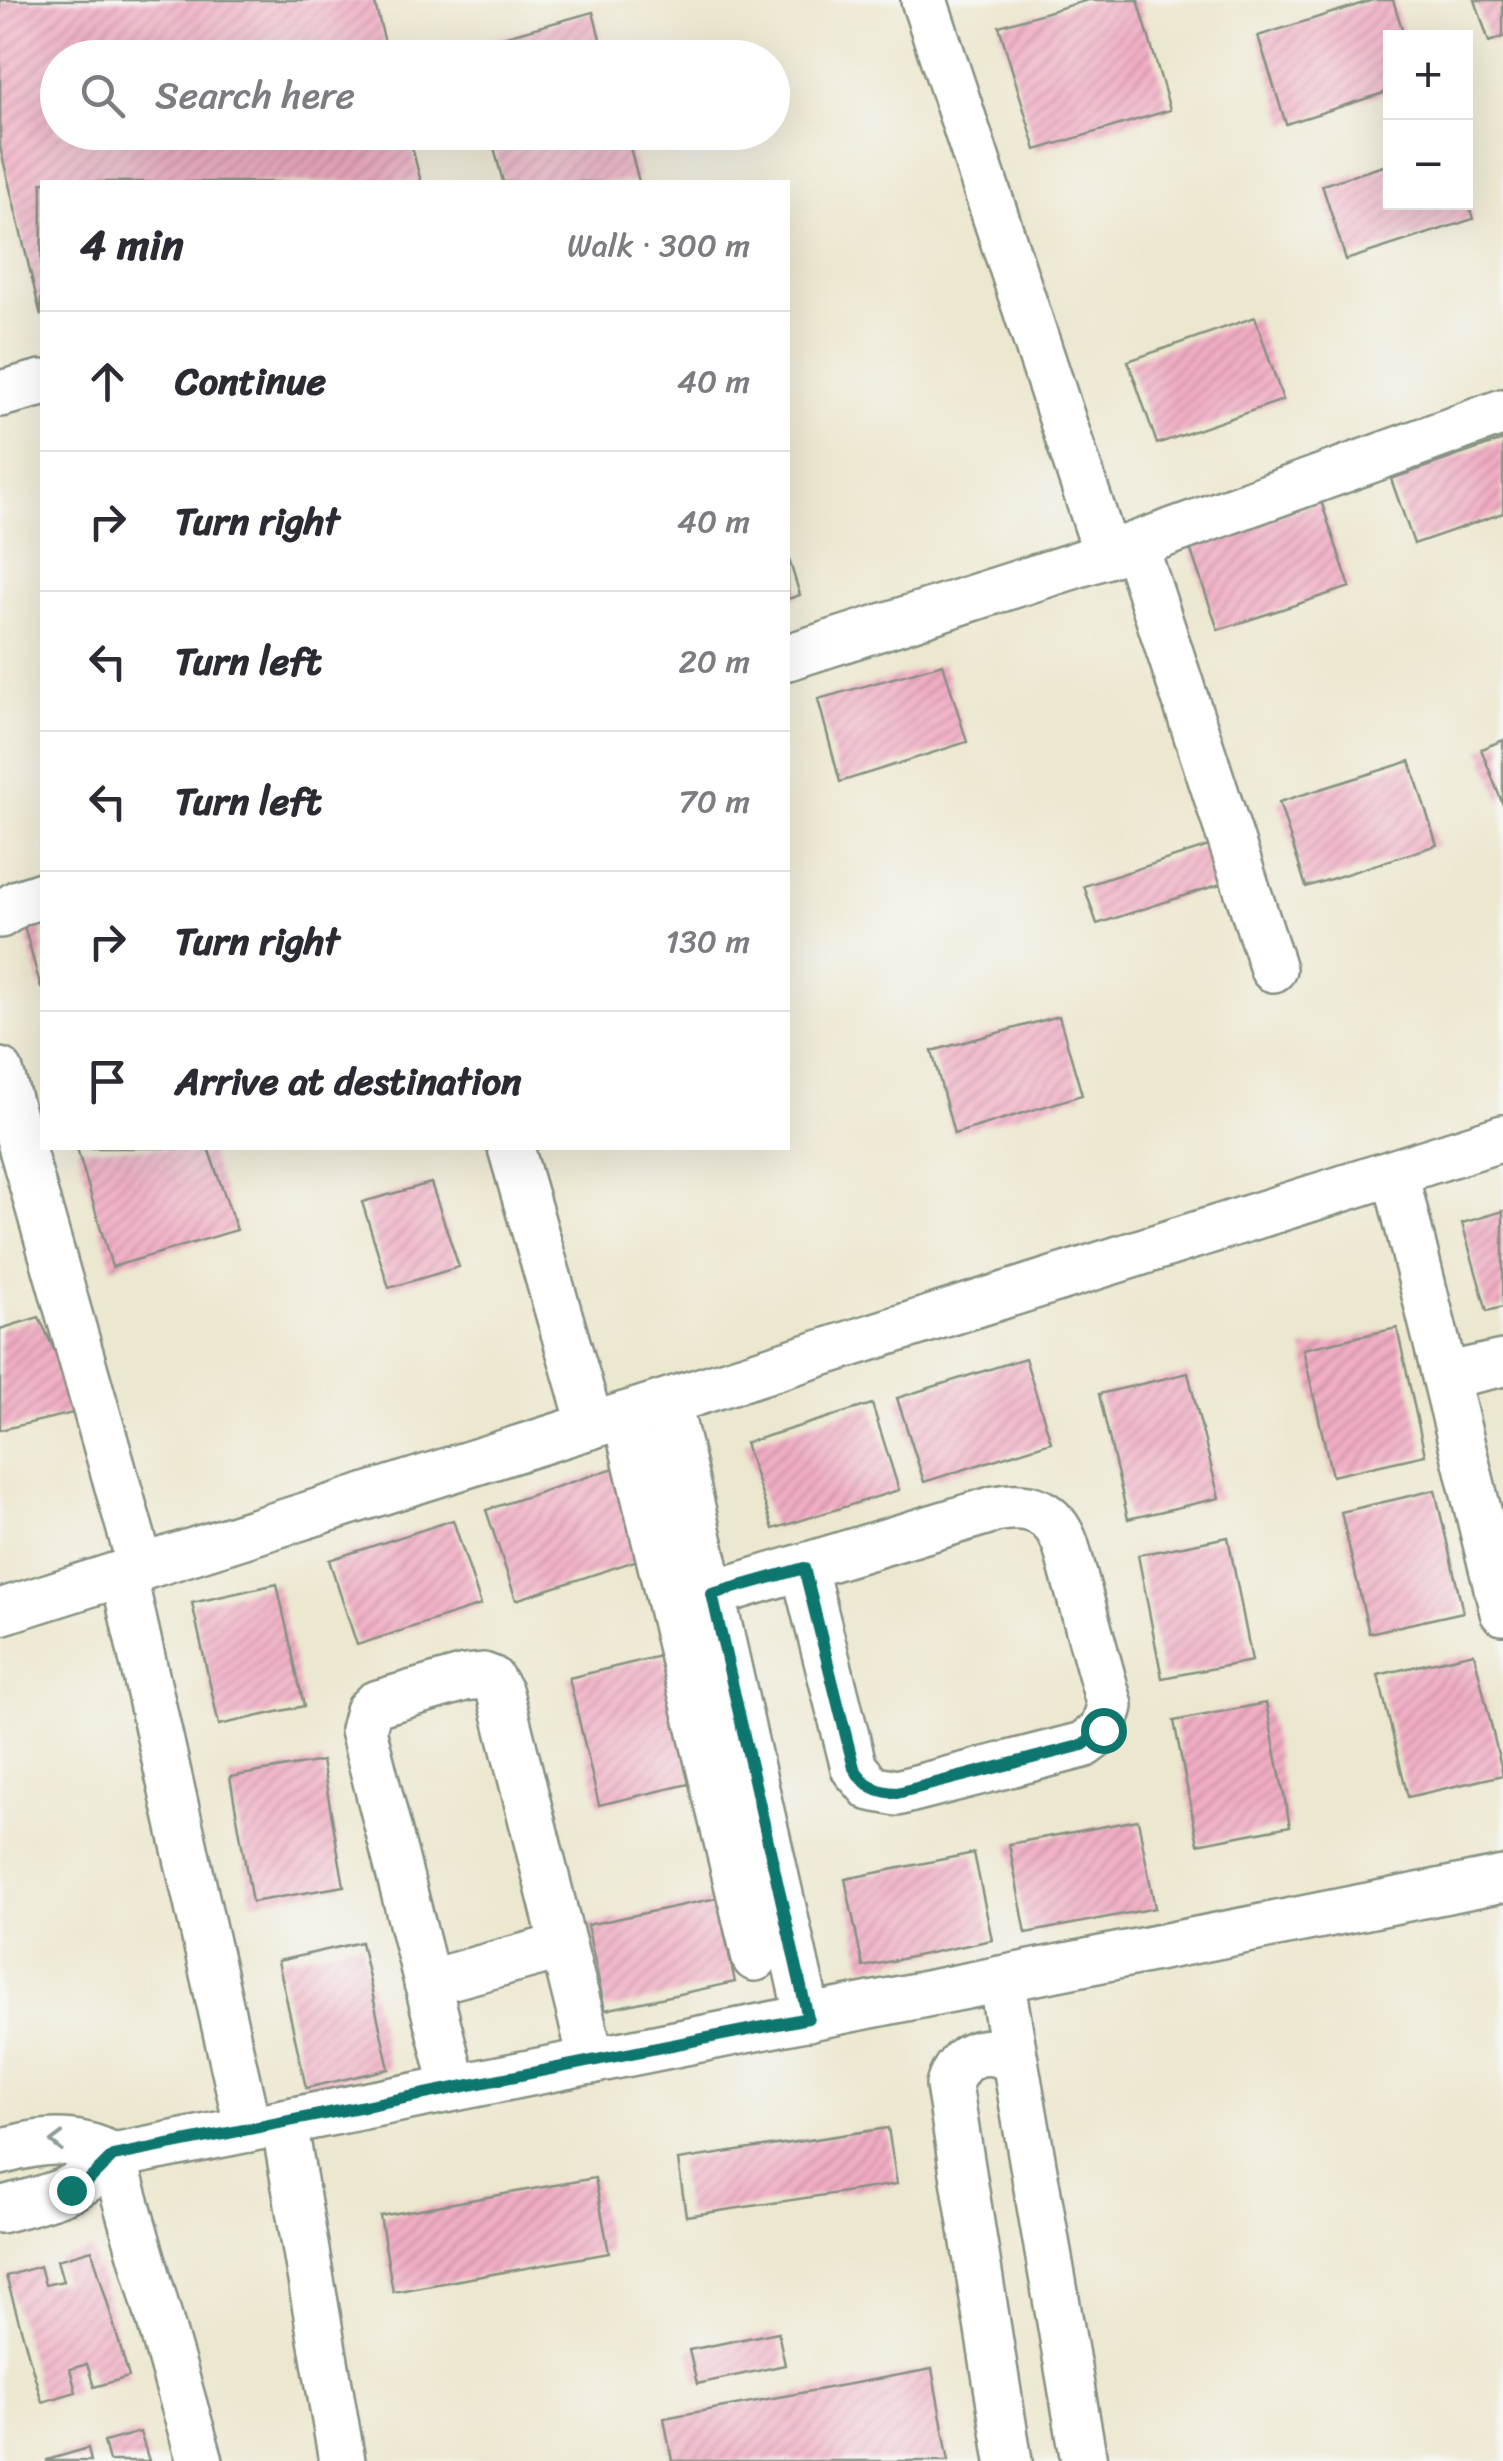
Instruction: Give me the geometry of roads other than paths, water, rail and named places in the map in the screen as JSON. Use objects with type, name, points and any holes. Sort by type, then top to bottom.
[{"type":"street","points":[[924,0],[1274,969]]},
{"type":"street","points":[[0,394],[40,384]]},
{"type":"street","points":[[790,656],[1121,550],[1503,412]]},
{"type":"street","points":[[0,915],[40,895]]},
{"type":"street","points":[[0,1071],[132,1571],[342,2461]]},
{"type":"street","points":[[0,1612],[1503,1138]]},
{"type":"street","points":[[512,1150],[608,1421],[755,1958]]},
{"type":"street","points":[[1395,1174],[1503,1612]]},
{"type":"street","points":[[1445,1376],[1503,1363]]},
{"type":"street","points":[[668,1402],[808,2018]]},
{"type":"street","points":[[712,1594],[995,1509],[1031,1507],[1048,1514],[1060,1529],[1066,1546],[1110,1706],[1103,1730],[1083,1745],[897,1793],[871,1788],[854,1768],[804,1568]]},
{"type":"street","points":[[454,2088],[365,1740],[364,1720],[375,1704],[465,1678],[491,1679],[500,1693],[592,2061]]},
{"type":"street","points":[[0,2210],[71,2190],[87,2182],[113,2156],[1503,1879]]},
{"type":"street","points":[[427,1983],[563,1946]]},
{"type":"street","points":[[1001,1980],[1084,2461]]},
{"type":"street","points":[[1009,2461],[949,2085],[962,2060],[974,2053],[1002,2054],[1014,2061]]},
{"type":"street","points":[[0,2152],[60,2140],[113,2156],[200,2461]]},
{"type":"street","points":[[978,2276],[1050,2266]]}]
